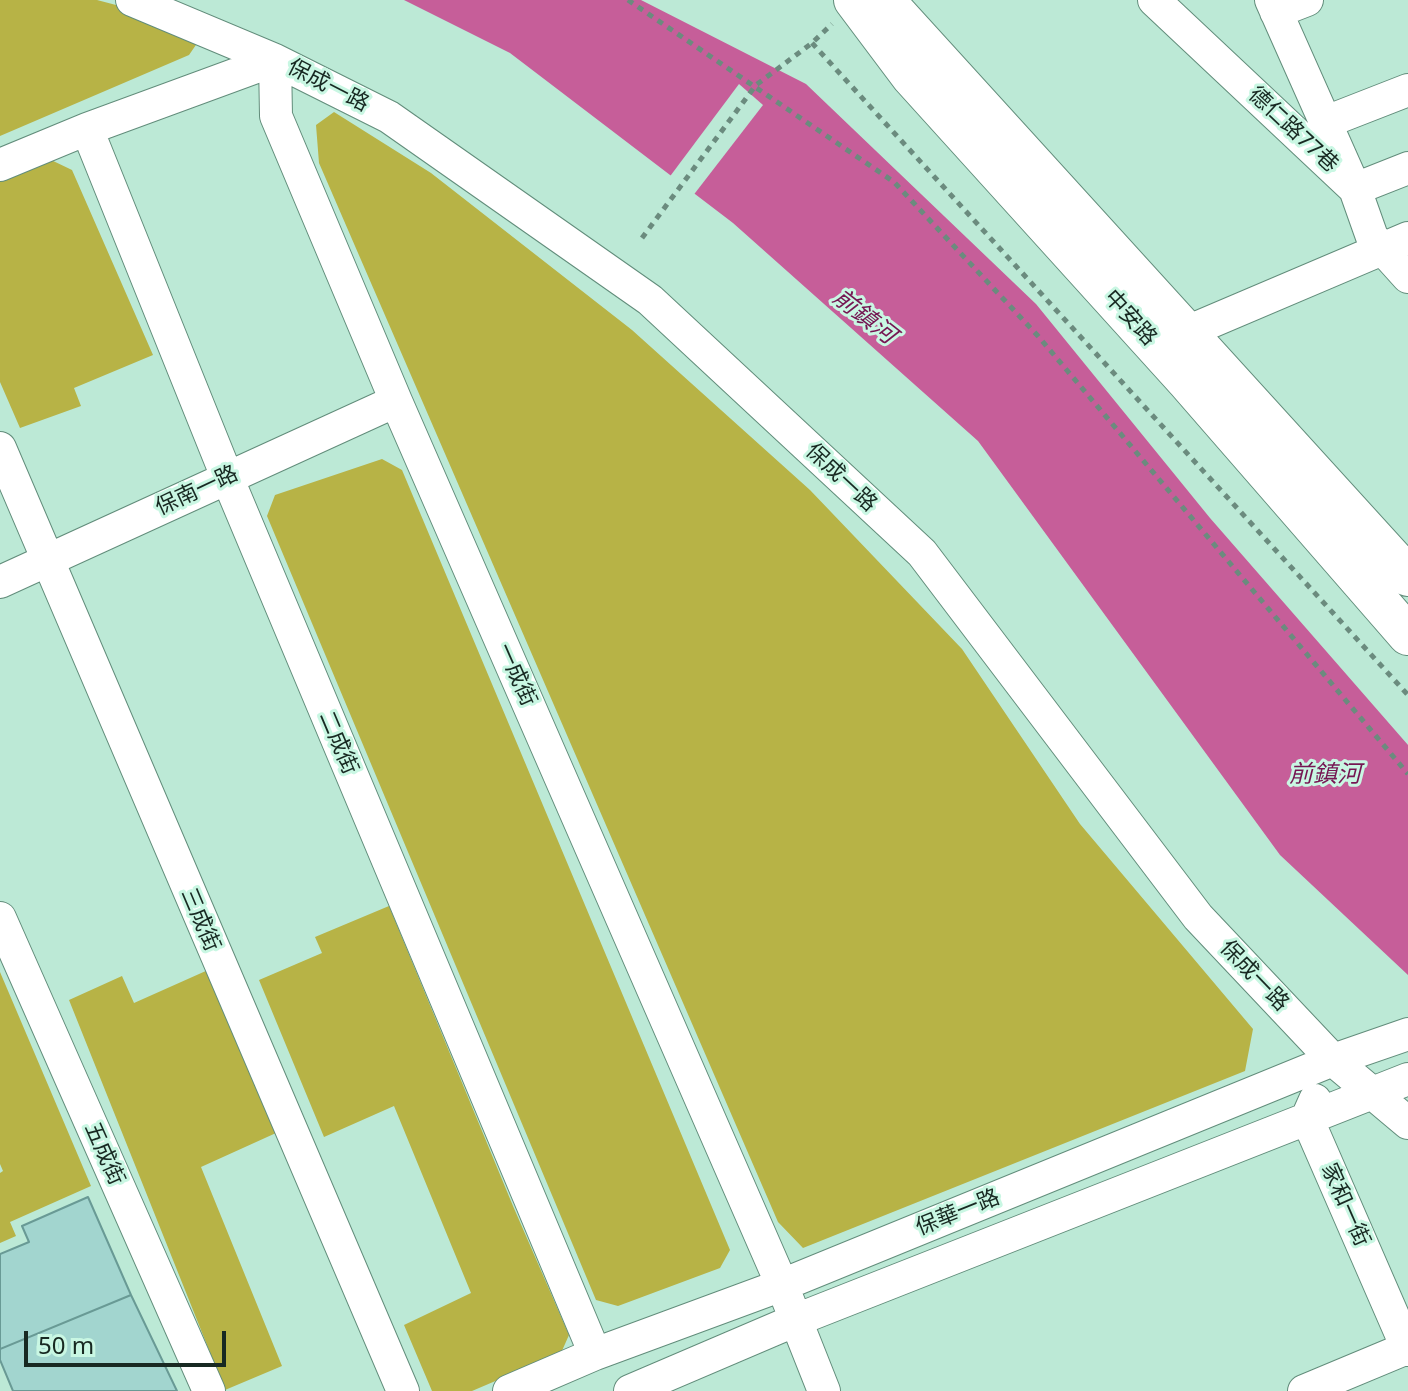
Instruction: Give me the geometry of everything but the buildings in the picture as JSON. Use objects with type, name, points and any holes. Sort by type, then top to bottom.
[{"type":"street","name":"保成一路","points":[[132,0],[275,60],[389,117],[650,300],[922,553],[1198,917],[1333,1060],[1408,1123]]},
{"type":"street","name":"中安路","points":[[855,0],[911,76],[1187,381],[1408,635]]},
{"type":"street","name":"中安路","points":[[887,0],[1408,576]]},
{"type":"street","name":"德仁路77巷","points":[[1154,0],[1355,189],[1372,237],[1394,244],[1408,277]]},
{"type":"street","points":[[1307,0],[1274,6],[1355,189],[1408,168]]},
{"type":"street","points":[[0,165],[87,129],[275,60]]},
{"type":"street","name":"一成街","points":[[275,60],[276,116],[396,401],[782,1285],[824,1391]]},
{"type":"street","points":[[1326,122],[1408,90]]},
{"type":"street","name":"二成街","points":[[87,129],[227,477],[595,1354]]},
{"type":"street","points":[[1187,332],[1394,244]]},
{"type":"street","name":"保南一路","points":[[0,582],[396,401]]},
{"type":"street","name":"三成街","points":[[0,448],[403,1391]]},
{"type":"street","name":"五成街","points":[[0,918],[209,1391]]},
{"type":"street","name":"保華一路","points":[[509,1391],[595,1354],[782,1285],[1333,1060],[1408,1034]]},
{"type":"street","points":[[1307,1118],[1333,1060]]},
{"type":"street","name":"保華一路","points":[[630,1391],[796,1320],[1408,1079]]},
{"type":"street","name":"家和一街","points":[[1307,1118],[1408,1349]]},
{"type":"street","points":[[1304,1391],[1408,1349]]},
{"type":"path","points":[[628,0],[894,182],[1038,336],[1153,468],[1408,774]]},
{"type":"path","points":[[642,238],[756,85],[812,43],[855,0]]},
{"type":"path","points":[[812,43],[1408,695]]},
{"type":"shaded area","points":[[0,0],[97,0],[154,15],[198,42],[189,55],[0,136]]},
{"type":"shaded area","points":[[334,112],[431,173],[632,330],[810,490],[962,649],[1080,824],[1253,1029],[1245,1071],[803,1248],[778,1222],[319,163],[316,125]]},
{"type":"shaded area","points":[[49,159],[72,170],[153,355],[74,388],[81,406],[20,428],[0,382],[0,178]]},
{"type":"shaded area","points":[[382,459],[402,470],[730,1250],[720,1268],[618,1306],[596,1300],[267,516],[275,495]]},
{"type":"shaded area","points":[[389,906],[569,1335],[561,1353],[472,1391],[432,1391],[404,1325],[471,1293],[394,1106],[324,1137],[259,980],[322,953],[315,937]]},
{"type":"shaded area","points":[[208,970],[276,1133],[201,1167],[282,1366],[225,1390],[69,1000],[122,976],[134,1003]]},
{"type":"shaded area","points":[[0,972],[91,1186],[10,1222],[16,1236],[0,1243],[0,1173],[3,1171],[0,1164]]},
{"type":"water","name":"前鎮河","points":[[404,0],[641,0],[806,84],[1036,304],[1210,518],[1408,745],[1408,975],[1280,855],[978,441],[733,223],[510,53]]},
{"type":"pier","points":[[739,84],[763,105],[692,197],[668,179]]}]
